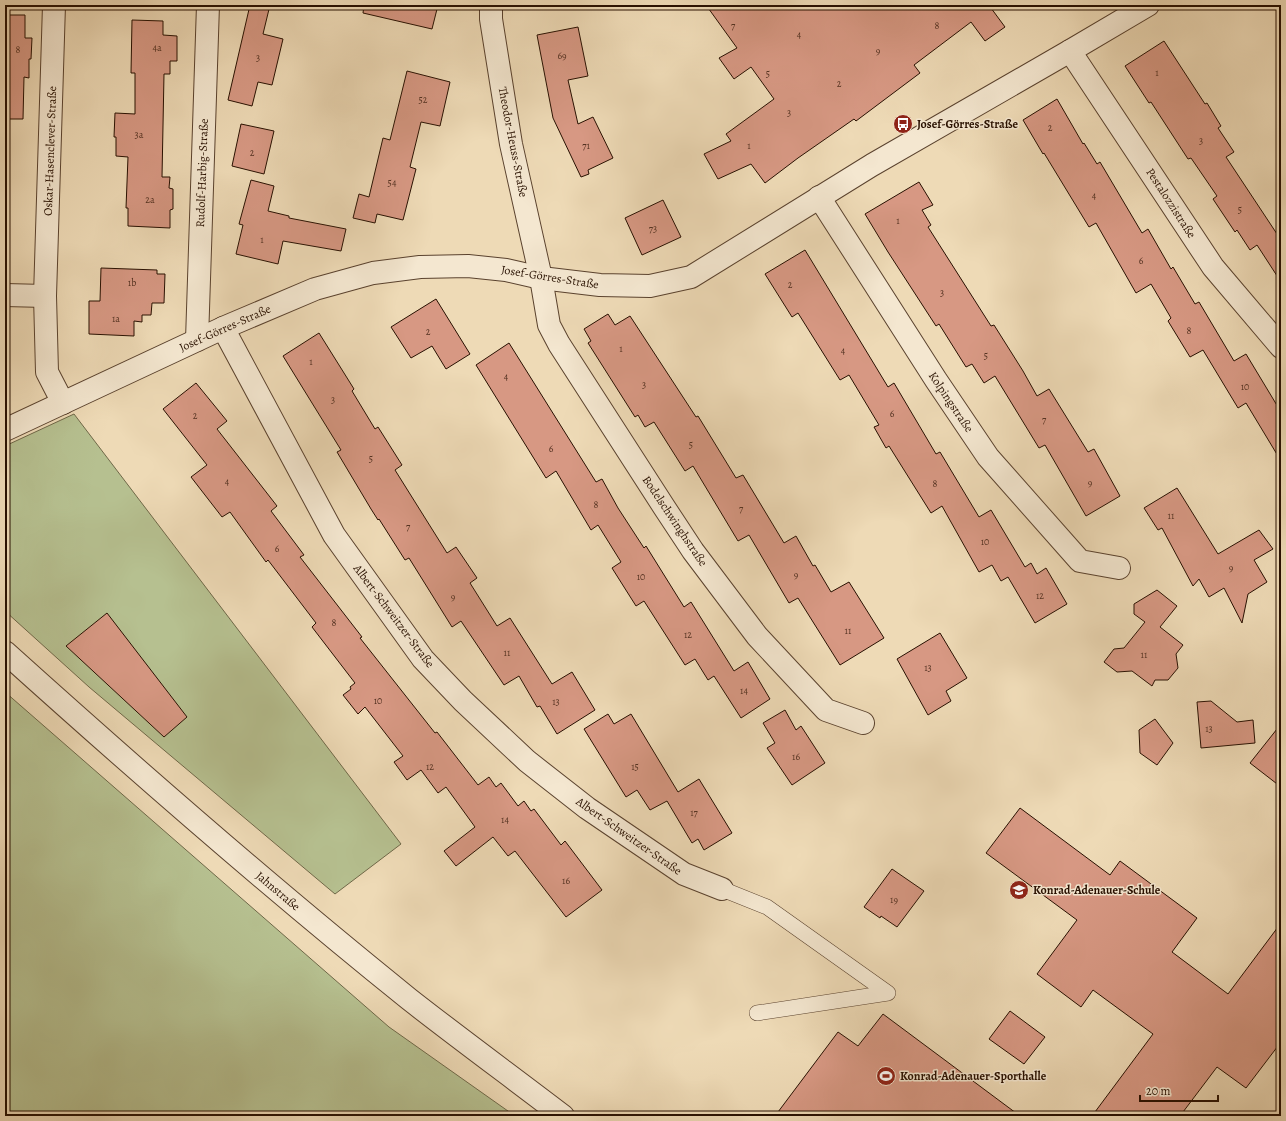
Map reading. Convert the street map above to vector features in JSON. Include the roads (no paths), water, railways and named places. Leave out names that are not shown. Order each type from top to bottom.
[{"type":"street","name":"Oskar-Hasenclever-Straße","points":[[54,5],[45,296],[47,372],[63,403]]},
{"type":"street","name":"Rudolf-Harbig-Straße","points":[[197,340],[208,5]]},
{"type":"street","name":"Theodor-Heuss-Straße","points":[[491,5],[491,19],[511,144],[541,278]]},
{"type":"street","name":"Josef-Görres-Straße","points":[[5,430],[223,328],[315,289],[373,273],[420,267],[468,266],[506,270],[541,278],[600,285],[650,286],[691,277],[820,197],[1148,5]]},
{"type":"street","name":"Pestalozzistraße","points":[[1070,51],[1213,267],[1281,348]]},
{"type":"street","name":"Kolpingstraße","points":[[820,197],[936,380],[988,457],[1080,561],[1119,568]]},
{"type":"street","name":"Bodelschwinghstraße","points":[[541,278],[549,325],[559,344],[693,551],[757,636],[826,710],[863,723]]},
{"type":"street","points":[[5,295],[45,296]]},
{"type":"street","name":"Albert-Schweitzer-Straße","points":[[223,328],[334,535],[423,659],[463,701],[527,761],[587,808],[684,874],[722,889]]},
{"type":"street","name":"Jahnstraße","points":[[5,652],[254,871],[416,1004],[563,1116]]},
{"type":"lane","points":[[722,889],[767,908],[888,993],[757,1013]]},
{"type":"place","name":"Josef-Görres-Straße","points":[[903,124]]},
{"type":"place","name":"Konrad-Adenauer-Schule","points":[[1019,890]]},
{"type":"place","name":"Konrad-Adenauer-Sporthalle","points":[[886,1076]]}]
